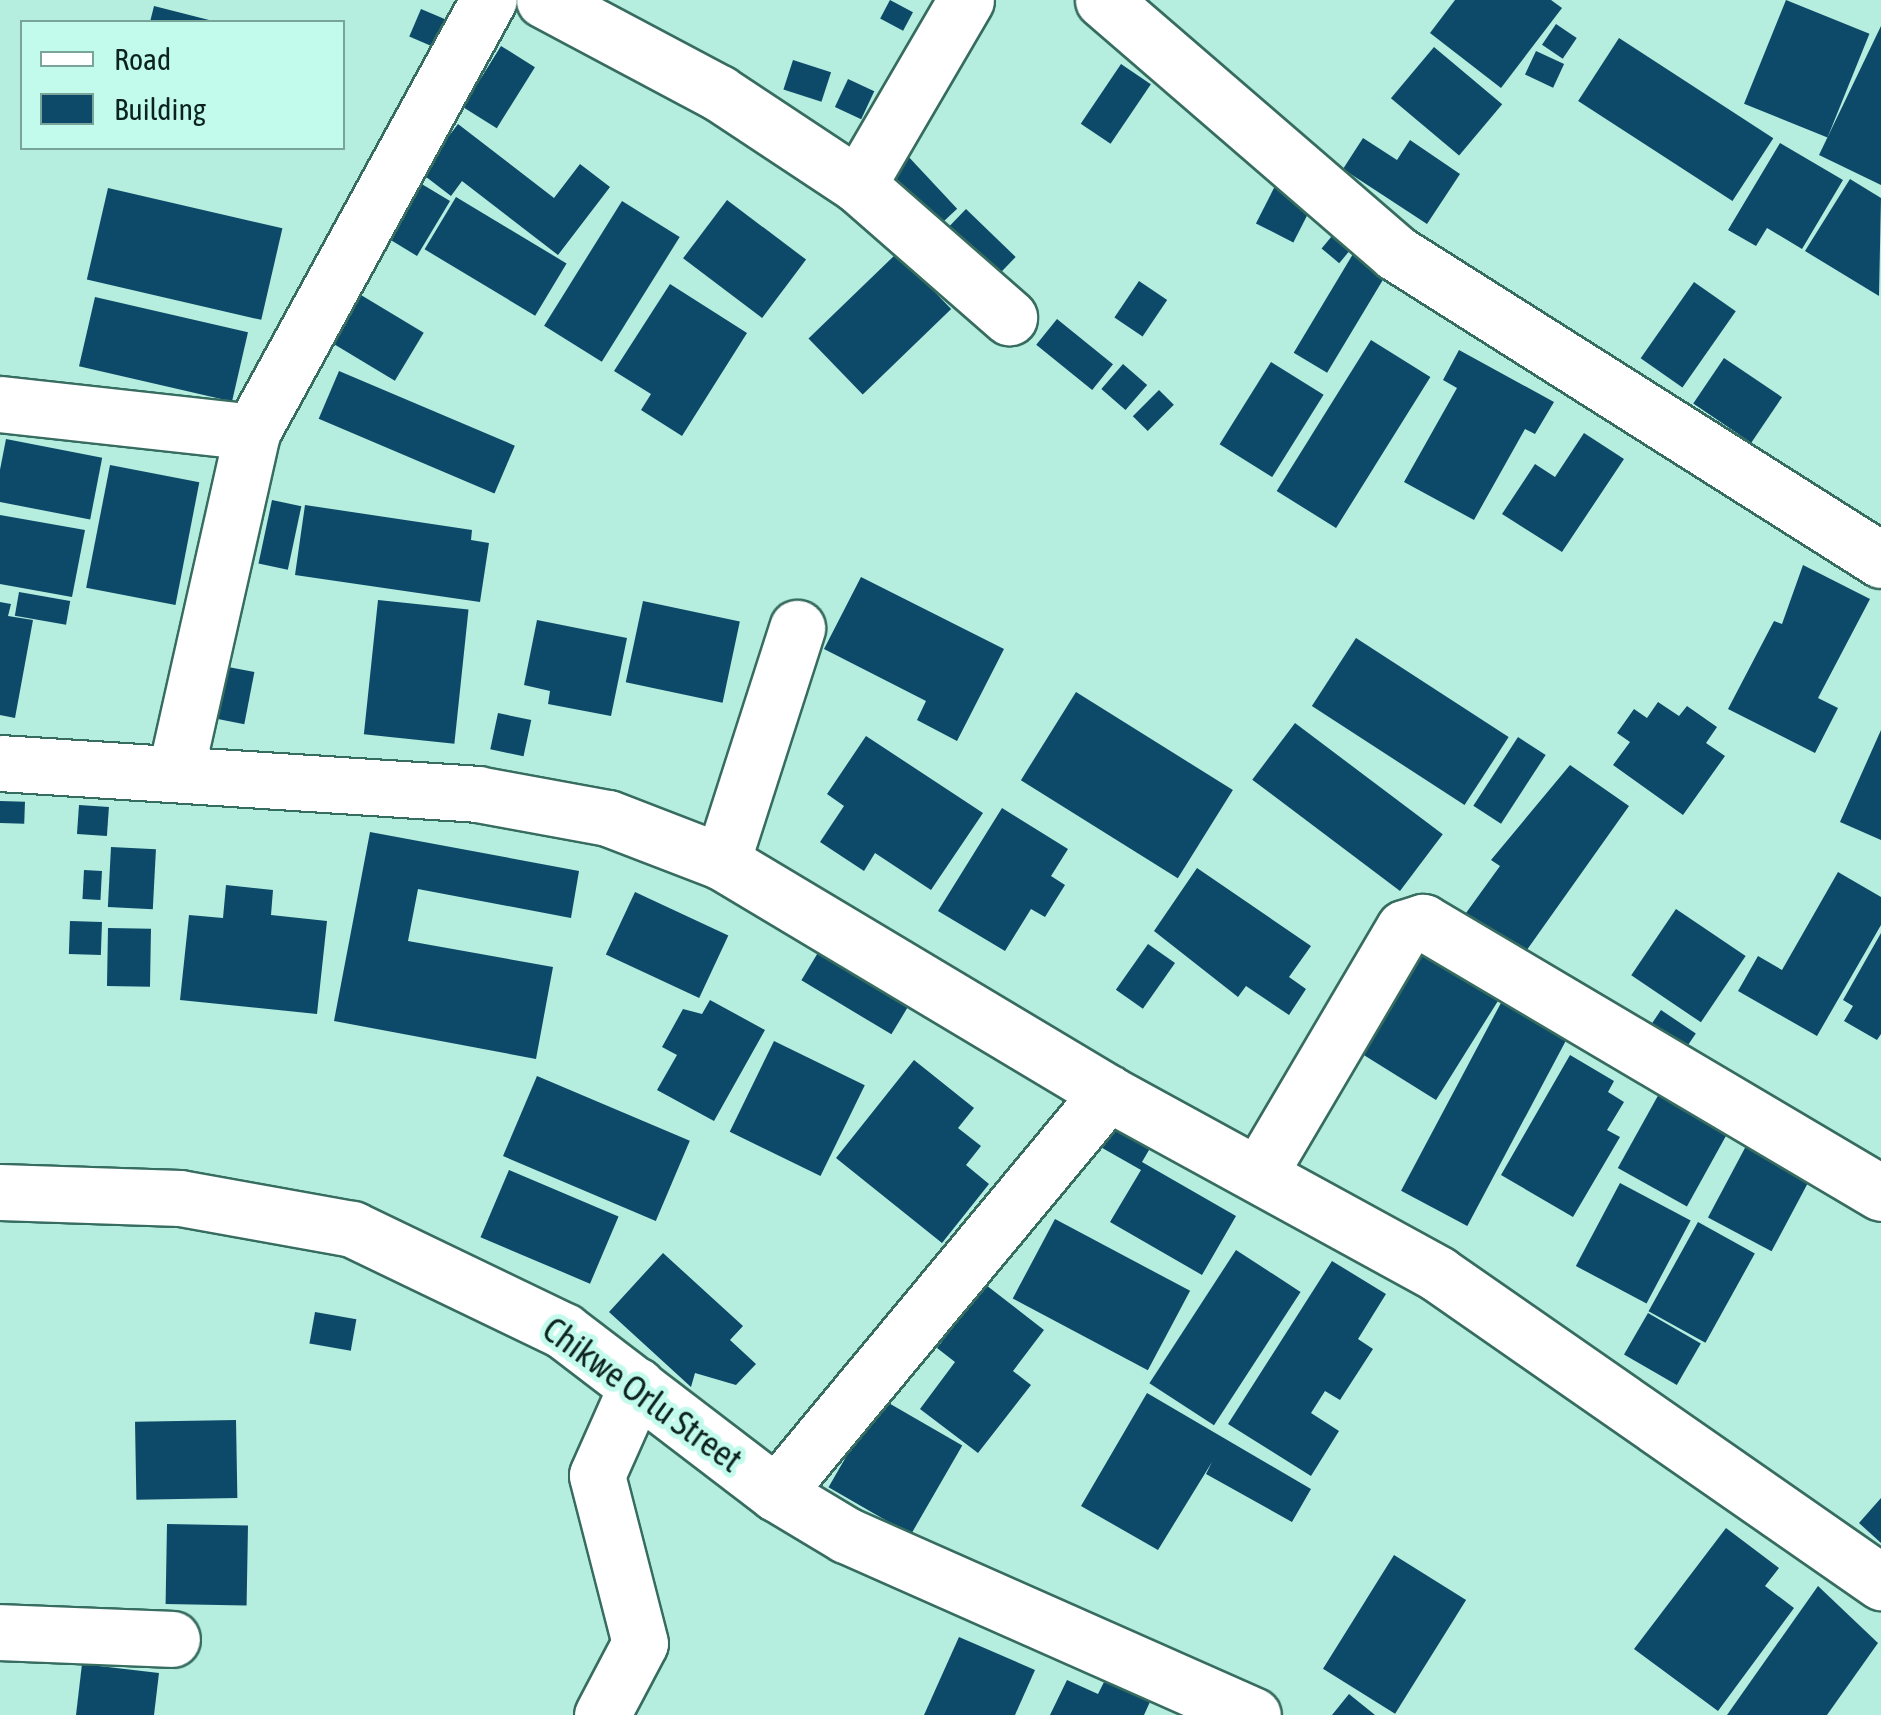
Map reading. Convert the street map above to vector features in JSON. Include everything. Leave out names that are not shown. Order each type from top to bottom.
[{"type":"street","points":[[176,770],[252,432],[489,0]]},
{"type":"street","points":[[544,0],[719,92],[858,184],[1009,316]]},
{"type":"street","points":[[858,184],[966,0]]},
{"type":"street","points":[[1103,0],[1396,253],[1881,560]]},
{"type":"street","points":[[0,404],[252,432]]},
{"type":"street","points":[[722,862],[796,628]]},
{"type":"street","points":[[0,763],[176,770],[477,794],[608,818],[722,862],[1108,1093],[1260,1172],[1438,1274],[1881,1582]]},
{"type":"street","points":[[1260,1172],[1404,928],[1424,922],[1881,1193]]},
{"type":"street","points":[[776,1493],[1108,1093]]},
{"type":"street","name":"Chikwe Orlu Street","points":[[0,1192],[180,1198],[352,1229],[479,1283],[637,1385],[776,1493],[1174,1696],[1252,1715]]},
{"type":"street","points":[[602,1715],[640,1643],[597,1475],[637,1385]]},
{"type":"street","points":[[0,1632],[172,1639]]},
{"type":"building","points":[[890,0],[913,12],[903,31],[880,19]]},
{"type":"building","points":[[1455,0],[1551,0],[1562,8],[1501,88],[1430,33]]},
{"type":"building","points":[[1786,0],[1869,34],[1827,138],[1744,104]]},
{"type":"building","points":[[154,6],[209,20],[150,20]]},
{"type":"building","points":[[421,9],[452,22],[441,50],[409,37]]},
{"type":"building","points":[[1556,24],[1577,38],[1563,59],[1542,45]]},
{"type":"building","points":[[1881,26],[1881,185],[1819,155]]},
{"type":"building","points":[[1619,38],[1773,138],[1732,201],[1578,101]]},
{"type":"building","points":[[501,46],[535,67],[497,128],[463,107]]},
{"type":"building","points":[[1434,47],[1502,104],[1459,156],[1391,98]]},
{"type":"building","points":[[1536,51],[1564,64],[1553,88],[1525,75]]},
{"type":"building","points":[[793,60],[831,72],[821,102],[783,89]]},
{"type":"building","points":[[1121,64],[1151,84],[1111,144],[1081,124]]},
{"type":"building","points":[[848,79],[874,91],[861,119],[835,107]]},
{"type":"building","points":[[458,124],[554,198],[580,164],[610,187],[558,255],[462,181],[451,196],[421,173]]},
{"type":"building","points":[[1363,138],[1397,160],[1410,140],[1460,174],[1427,224],[1343,169]]},
{"type":"building","points":[[1780,143],[1843,180],[1802,249],[1767,228],[1756,246],[1728,230]]},
{"type":"building","points":[[906,154],[957,209],[927,237],[876,182]]},
{"type":"building","points":[[1850,179],[1881,198],[1879,296],[1805,251]]},
{"type":"building","points":[[420,183],[450,201],[417,256],[387,238]]},
{"type":"building","points":[[1275,186],[1312,205],[1293,242],[1256,223]]},
{"type":"building","points":[[108,188],[282,228],[261,320],[87,280]]},
{"type":"building","points":[[456,197],[567,263],[535,316],[425,249]]},
{"type":"building","points":[[727,200],[806,260],[762,318],[683,258]]},
{"type":"building","points":[[622,201],[680,237],[602,362],[544,326]]},
{"type":"building","points":[[966,209],[1016,257],[992,281],[942,233]]},
{"type":"building","points":[[1337,230],[1355,245],[1339,263],[1322,248]]},
{"type":"building","points":[[1356,249],[1389,269],[1327,373],[1294,353]]},
{"type":"building","points":[[897,253],[951,309],[863,395],[809,338]]},
{"type":"building","points":[[1139,281],[1167,300],[1143,336],[1114,317]]},
{"type":"building","points":[[1694,282],[1736,311],[1682,387],[1641,358]]},
{"type":"building","points":[[670,284],[747,333],[682,436],[641,410],[651,394],[614,371]]},
{"type":"building","points":[[356,292],[424,333],[395,381],[327,340]]},
{"type":"building","points":[[95,297],[248,332],[232,401],[79,366]]},
{"type":"building","points":[[1057,319],[1113,364],[1092,390],[1036,345]]},
{"type":"building","points":[[1371,340],[1430,377],[1336,528],[1277,491]]},
{"type":"building","points":[[1459,350],[1554,402],[1535,434],[1525,429],[1474,520],[1404,482],[1457,388],[1443,380]]},
{"type":"building","points":[[1724,358],[1782,397],[1751,443],[1693,404]]},
{"type":"building","points":[[1271,362],[1324,395],[1272,477],[1220,444]]},
{"type":"building","points":[[1123,364],[1147,385],[1126,410],[1101,389]]},
{"type":"building","points":[[339,371],[515,446],[494,493],[319,419]]},
{"type":"building","points":[[1159,390],[1174,405],[1148,431],[1133,416]]},
{"type":"building","points":[[1584,433],[1624,459],[1562,552],[1502,514],[1535,464],[1555,477]]},
{"type":"building","points":[[6,439],[102,458],[90,520],[0,502],[0,470]]},
{"type":"building","points":[[110,465],[199,482],[175,605],[86,588]]},
{"type":"building","points":[[272,500],[301,506],[288,570],[258,564]]},
{"type":"building","points":[[305,505],[472,530],[471,540],[489,543],[480,602],[295,575]]},
{"type":"building","points":[[0,515],[85,530],[72,597],[0,584]]},
{"type":"building","points":[[1803,565],[1870,599],[1818,698],[1838,708],[1815,753],[1728,709],[1774,621],[1782,624]]},
{"type":"building","points":[[861,577],[1004,649],[957,741],[917,720],[926,701],[824,649]]},
{"type":"building","points":[[19,592],[70,601],[66,625],[15,616]]},
{"type":"building","points":[[378,600],[469,610],[454,744],[364,734]]},
{"type":"building","points":[[643,601],[740,622],[723,703],[626,682]]},
{"type":"building","points":[[0,602],[11,604],[8,616],[33,620],[15,718],[0,715]]},
{"type":"building","points":[[537,620],[627,638],[611,716],[548,704],[550,691],[524,685]]},
{"type":"building","points":[[1356,638],[1509,737],[1465,805],[1312,706]]},
{"type":"building","points":[[223,666],[254,672],[244,724],[213,718]]},
{"type":"building","points":[[1076,692],[1233,790],[1178,878],[1021,780]]},
{"type":"building","points":[[1658,702],[1679,716],[1687,706],[1717,727],[1706,743],[1725,756],[1683,815],[1613,765],[1630,742],[1617,733],[1634,709],[1647,718]]},
{"type":"building","points":[[498,713],[531,720],[524,756],[490,749]]},
{"type":"building","points":[[1295,723],[1443,834],[1400,891],[1252,780]]},
{"type":"building","points":[[1881,730],[1881,840],[1840,822]]},
{"type":"building","points":[[866,736],[983,813],[931,890],[875,853],[864,871],[820,842],[844,806],[827,794]]},
{"type":"building","points":[[1518,737],[1546,755],[1501,824],[1473,806]]},
{"type":"building","points":[[1570,765],[1629,806],[1524,954],[1466,913],[1500,866],[1491,860]]},
{"type":"building","points":[[0,801],[25,802],[24,824],[0,823]]},
{"type":"building","points":[[79,805],[109,807],[107,836],[77,834]]},
{"type":"building","points":[[1002,808],[1068,849],[1051,876],[1065,885],[1045,917],[1031,909],[1005,951],[938,911]]},
{"type":"building","points":[[370,832],[579,871],[571,918],[418,889],[408,941],[553,967],[536,1059],[334,1021]]},
{"type":"building","points":[[111,847],[156,849],[153,909],[108,907]]},
{"type":"building","points":[[1197,868],[1311,946],[1289,977],[1306,989],[1289,1015],[1246,986],[1238,997],[1154,931]]},
{"type":"building","points":[[84,870],[102,871],[100,900],[82,899]]},
{"type":"building","points":[[1838,872],[1881,897],[1881,925],[1817,1036],[1738,991],[1758,956],[1782,970]]},
{"type":"building","points":[[226,885],[273,890],[271,915],[327,921],[317,1014],[180,1000],[189,915],[223,918]]},
{"type":"building","points":[[635,892],[728,936],[699,998],[606,955]]},
{"type":"building","points":[[1676,909],[1746,956],[1701,1022],[1631,975]]},
{"type":"building","points":[[70,921],[102,922],[101,955],[69,954]]},
{"type":"building","points":[[108,928],[151,929],[150,987],[107,986]]},
{"type":"building","points":[[1881,933],[1881,1034],[1877,1040],[1844,1021],[1853,1006],[1843,1000]]},
{"type":"building","points":[[1148,944],[1175,963],[1143,1009],[1116,990]]},
{"type":"building","points":[[822,946],[912,1000],[891,1034],[801,980]]},
{"type":"building","points":[[1426,950],[1501,997],[1436,1100],[1361,1053]]},
{"type":"building","points":[[710,1000],[765,1030],[714,1121],[657,1090],[677,1055],[662,1047],[683,1009],[702,1014]]},
{"type":"building","points":[[1502,1001],[1568,1036],[1467,1226],[1401,1191]]},
{"type":"building","points":[[1661,1010],[1696,1033],[1680,1058],[1645,1034]]},
{"type":"building","points":[[774,1041],[865,1085],[821,1176],[730,1132]]},
{"type":"building","points":[[1570,1055],[1614,1081],[1608,1092],[1624,1102],[1607,1130],[1620,1137],[1573,1217],[1501,1175]]},
{"type":"building","points":[[914,1060],[974,1108],[958,1128],[981,1146],[966,1165],[989,1184],[942,1243],[836,1158]]},
{"type":"building","points":[[537,1076],[690,1141],[656,1221],[503,1156]]},
{"type":"building","points":[[1660,1092],[1729,1130],[1687,1206],[1618,1168]]},
{"type":"building","points":[[1108,1111],[1156,1138],[1142,1162],[1236,1216],[1202,1275],[1110,1222],[1141,1170],[1090,1141]]},
{"type":"building","points":[[1746,1146],[1810,1180],[1772,1251],[1708,1218]]},
{"type":"building","points":[[509,1170],[619,1216],[590,1284],[480,1237]]},
{"type":"building","points":[[1620,1183],[1691,1221],[1647,1304],[1576,1266]]},
{"type":"building","points":[[1055,1219],[1190,1291],[1148,1370],[1013,1298]]},
{"type":"building","points":[[1698,1222],[1755,1254],[1705,1343],[1649,1311]]},
{"type":"building","points":[[1236,1250],[1301,1292],[1214,1425],[1149,1383]]},
{"type":"building","points":[[663,1253],[743,1326],[730,1340],[756,1364],[736,1385],[695,1373],[691,1387],[609,1312]]},
{"type":"building","points":[[1332,1261],[1386,1294],[1358,1339],[1373,1349],[1340,1400],[1325,1391],[1311,1413],[1339,1431],[1311,1476],[1228,1424]]},
{"type":"building","points":[[986,1285],[1044,1330],[1013,1371],[1031,1385],[978,1453],[920,1409],[955,1362],[937,1348]]},
{"type":"building","points":[[315,1312],[356,1319],[351,1351],[309,1344]]},
{"type":"building","points":[[1648,1313],[1701,1344],[1677,1385],[1624,1355]]},
{"type":"building","points":[[1147,1393],[1311,1489],[1292,1522],[1206,1474],[1212,1462],[1158,1550],[1081,1506]]},
{"type":"building","points":[[880,1398],[962,1446],[911,1535],[828,1487]]},
{"type":"building","points":[[236,1420],[237,1498],[136,1500],[135,1422]]},
{"type":"building","points":[[1881,1498],[1881,1543],[1859,1523]]},
{"type":"building","points":[[167,1524],[248,1525],[247,1605],[166,1604]]},
{"type":"building","points":[[1726,1528],[1779,1568],[1765,1586],[1794,1608],[1718,1711],[1634,1649]]},
{"type":"building","points":[[1394,1555],[1466,1600],[1395,1714],[1323,1669]]},
{"type":"building","points":[[1818,1586],[1878,1643],[1827,1715],[1727,1715]]},
{"type":"building","points":[[959,1637],[1035,1670],[1015,1715],[924,1715]]},
{"type":"building","points":[[82,1664],[159,1673],[154,1715],[76,1715]]},
{"type":"building","points":[[1109,1672],[1154,1693],[1144,1715],[1050,1715],[1067,1680],[1098,1694]]},
{"type":"building","points":[[1349,1694],[1375,1715],[1332,1715]]}]
